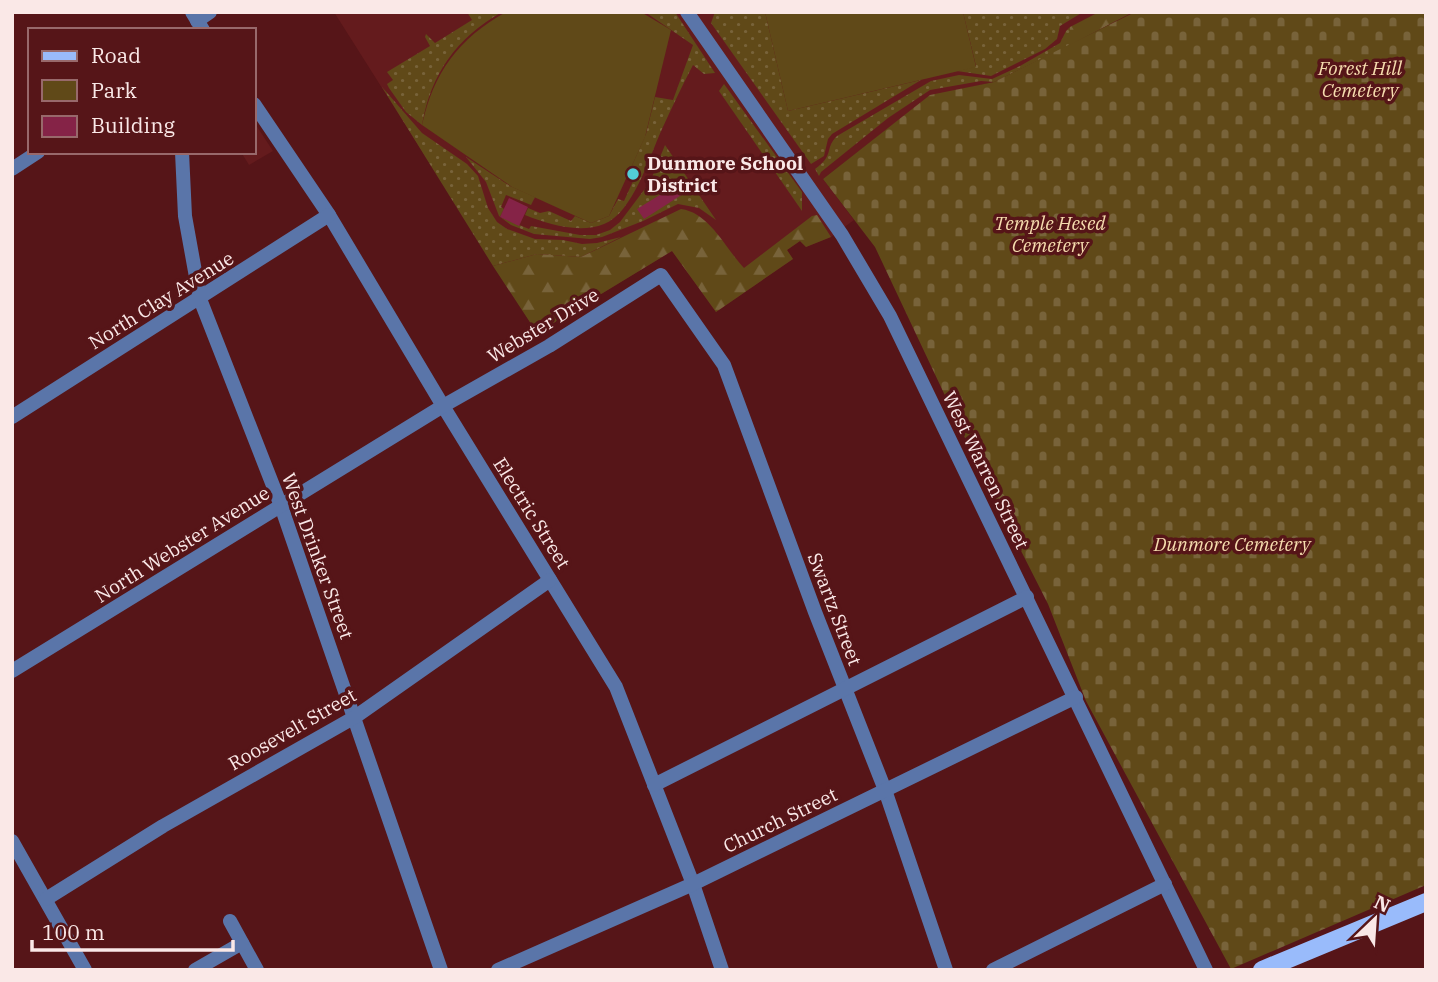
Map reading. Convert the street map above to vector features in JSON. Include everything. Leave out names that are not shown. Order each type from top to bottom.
[{"type":"main road","points":[[1262,970],[1426,901]]},
{"type":"street","points":[[196,23],[209,12]]},
{"type":"street","name":"West Warren Street","points":[[687,12],[842,235],[890,316],[1206,970]]},
{"type":"street","name":"Electric Street","points":[[256,107],[329,215],[616,687],[694,884],[722,970]]},
{"type":"street","points":[[12,169],[35,154]]},
{"type":"street","name":"West Drinker Street","points":[[182,154],[185,216],[200,299],[281,506],[441,970]]},
{"type":"street","name":"North Clay Avenue","points":[[12,417],[329,215]]},
{"type":"street","name":"Webster Drive","points":[[443,406],[549,346],[661,275]]},
{"type":"street","name":"Swartz Street","points":[[661,275],[724,365],[885,790],[946,970]]},
{"type":"street","name":"North Webster Avenue","points":[[12,671],[443,406]]},
{"type":"street","name":"Roosevelt Street","points":[[46,899],[163,826],[355,717],[550,580]]},
{"type":"street","points":[[654,785],[1027,597]]},
{"type":"street","name":"Church Street","points":[[498,970],[694,884],[1076,697]]},
{"type":"street","points":[[12,841],[85,970]]},
{"type":"street","points":[[993,970],[1165,884]]},
{"type":"street","points":[[230,921],[257,970]]},
{"type":"street","points":[[195,970],[242,943]]},
{"type":"shaded area","name":"Dunmore School District","points":[[334,12],[1135,12],[994,82],[930,96],[823,179],[854,220],[831,237],[806,247],[800,241],[787,250],[793,259],[716,312],[672,251],[537,333]]},
{"type":"shaded area","points":[[256,125],[273,151],[249,165],[242,154],[256,154]]},
{"type":"green space","points":[[467,12],[502,12],[471,33],[448,59],[432,89],[422,125],[406,112],[389,88],[387,84],[393,80],[387,72],[430,46],[426,34],[435,43],[472,20]]},
{"type":"green space","points":[[506,12],[641,12],[671,30],[645,137],[609,216],[591,223],[512,187],[422,125],[433,89],[450,59],[475,33]]},
{"type":"green space","points":[[645,12],[675,12],[715,73],[704,74],[693,65],[632,196],[614,218],[594,227],[574,228],[525,215],[528,208],[540,213],[549,211],[571,221],[575,216],[591,223],[609,216],[618,199],[624,201],[634,179],[630,177],[633,172],[630,170],[646,134],[655,97],[673,100],[693,45]]},
{"type":"green space","points":[[715,12],[765,12],[788,111],[921,80],[832,134],[824,156],[811,164],[711,23]]},
{"type":"green space","points":[[765,12],[963,12],[976,67],[788,111]]},
{"type":"green space","points":[[963,12],[1083,12],[1060,26],[1057,39],[1045,49],[991,76],[957,71],[976,66]]},
{"type":"green space","points":[[1099,12],[1133,12],[1070,45],[1070,27]]},
{"type":"green space","points":[[1135,12],[1426,12],[1426,885],[1231,969],[1086,701],[1048,604],[981,472],[875,247],[823,179],[930,95],[994,82]]},
{"type":"green space","points":[[1070,27],[1070,45],[994,82],[981,81],[930,90],[888,118],[819,176],[815,169],[825,160],[837,136],[931,81],[959,75],[992,79],[1020,66],[1060,43]]},
{"type":"green space","points":[[724,84],[802,192],[802,211],[719,91]]},
{"type":"green space","points":[[382,87],[422,133],[467,164],[478,176],[488,208],[497,222],[507,229],[535,239],[582,244],[621,237],[581,257],[537,254],[493,266]]},
{"type":"green space","points":[[665,145],[716,220],[699,208],[678,204],[643,221],[590,239],[534,234],[511,225],[501,217],[529,229],[531,226],[580,235],[596,235],[610,230],[620,222],[650,182]]},
{"type":"green space","points":[[466,157],[510,186],[535,197],[531,205],[506,195],[500,217],[486,182]]},
{"type":"green space","points":[[681,209],[709,224],[744,268],[812,216],[817,215],[831,237],[806,247],[800,241],[787,250],[793,259],[716,312],[672,251],[537,333],[493,266],[537,254],[581,257]]},
{"type":"building","points":[[676,185],[683,194],[644,219],[637,209]]},
{"type":"building","points":[[509,198],[528,207],[519,226],[500,217]]},
{"type":"place","name":"Dunmore School District","points":[[633,174]]},
{"type":"park label","name":"Forest Hill Cemetery","points":[[1360,79]]},
{"type":"park label","name":"Temple Hesed Cemetery","points":[[1050,234]]},
{"type":"park label","name":"Dunmore Cemetery","points":[[1232,544]]}]
